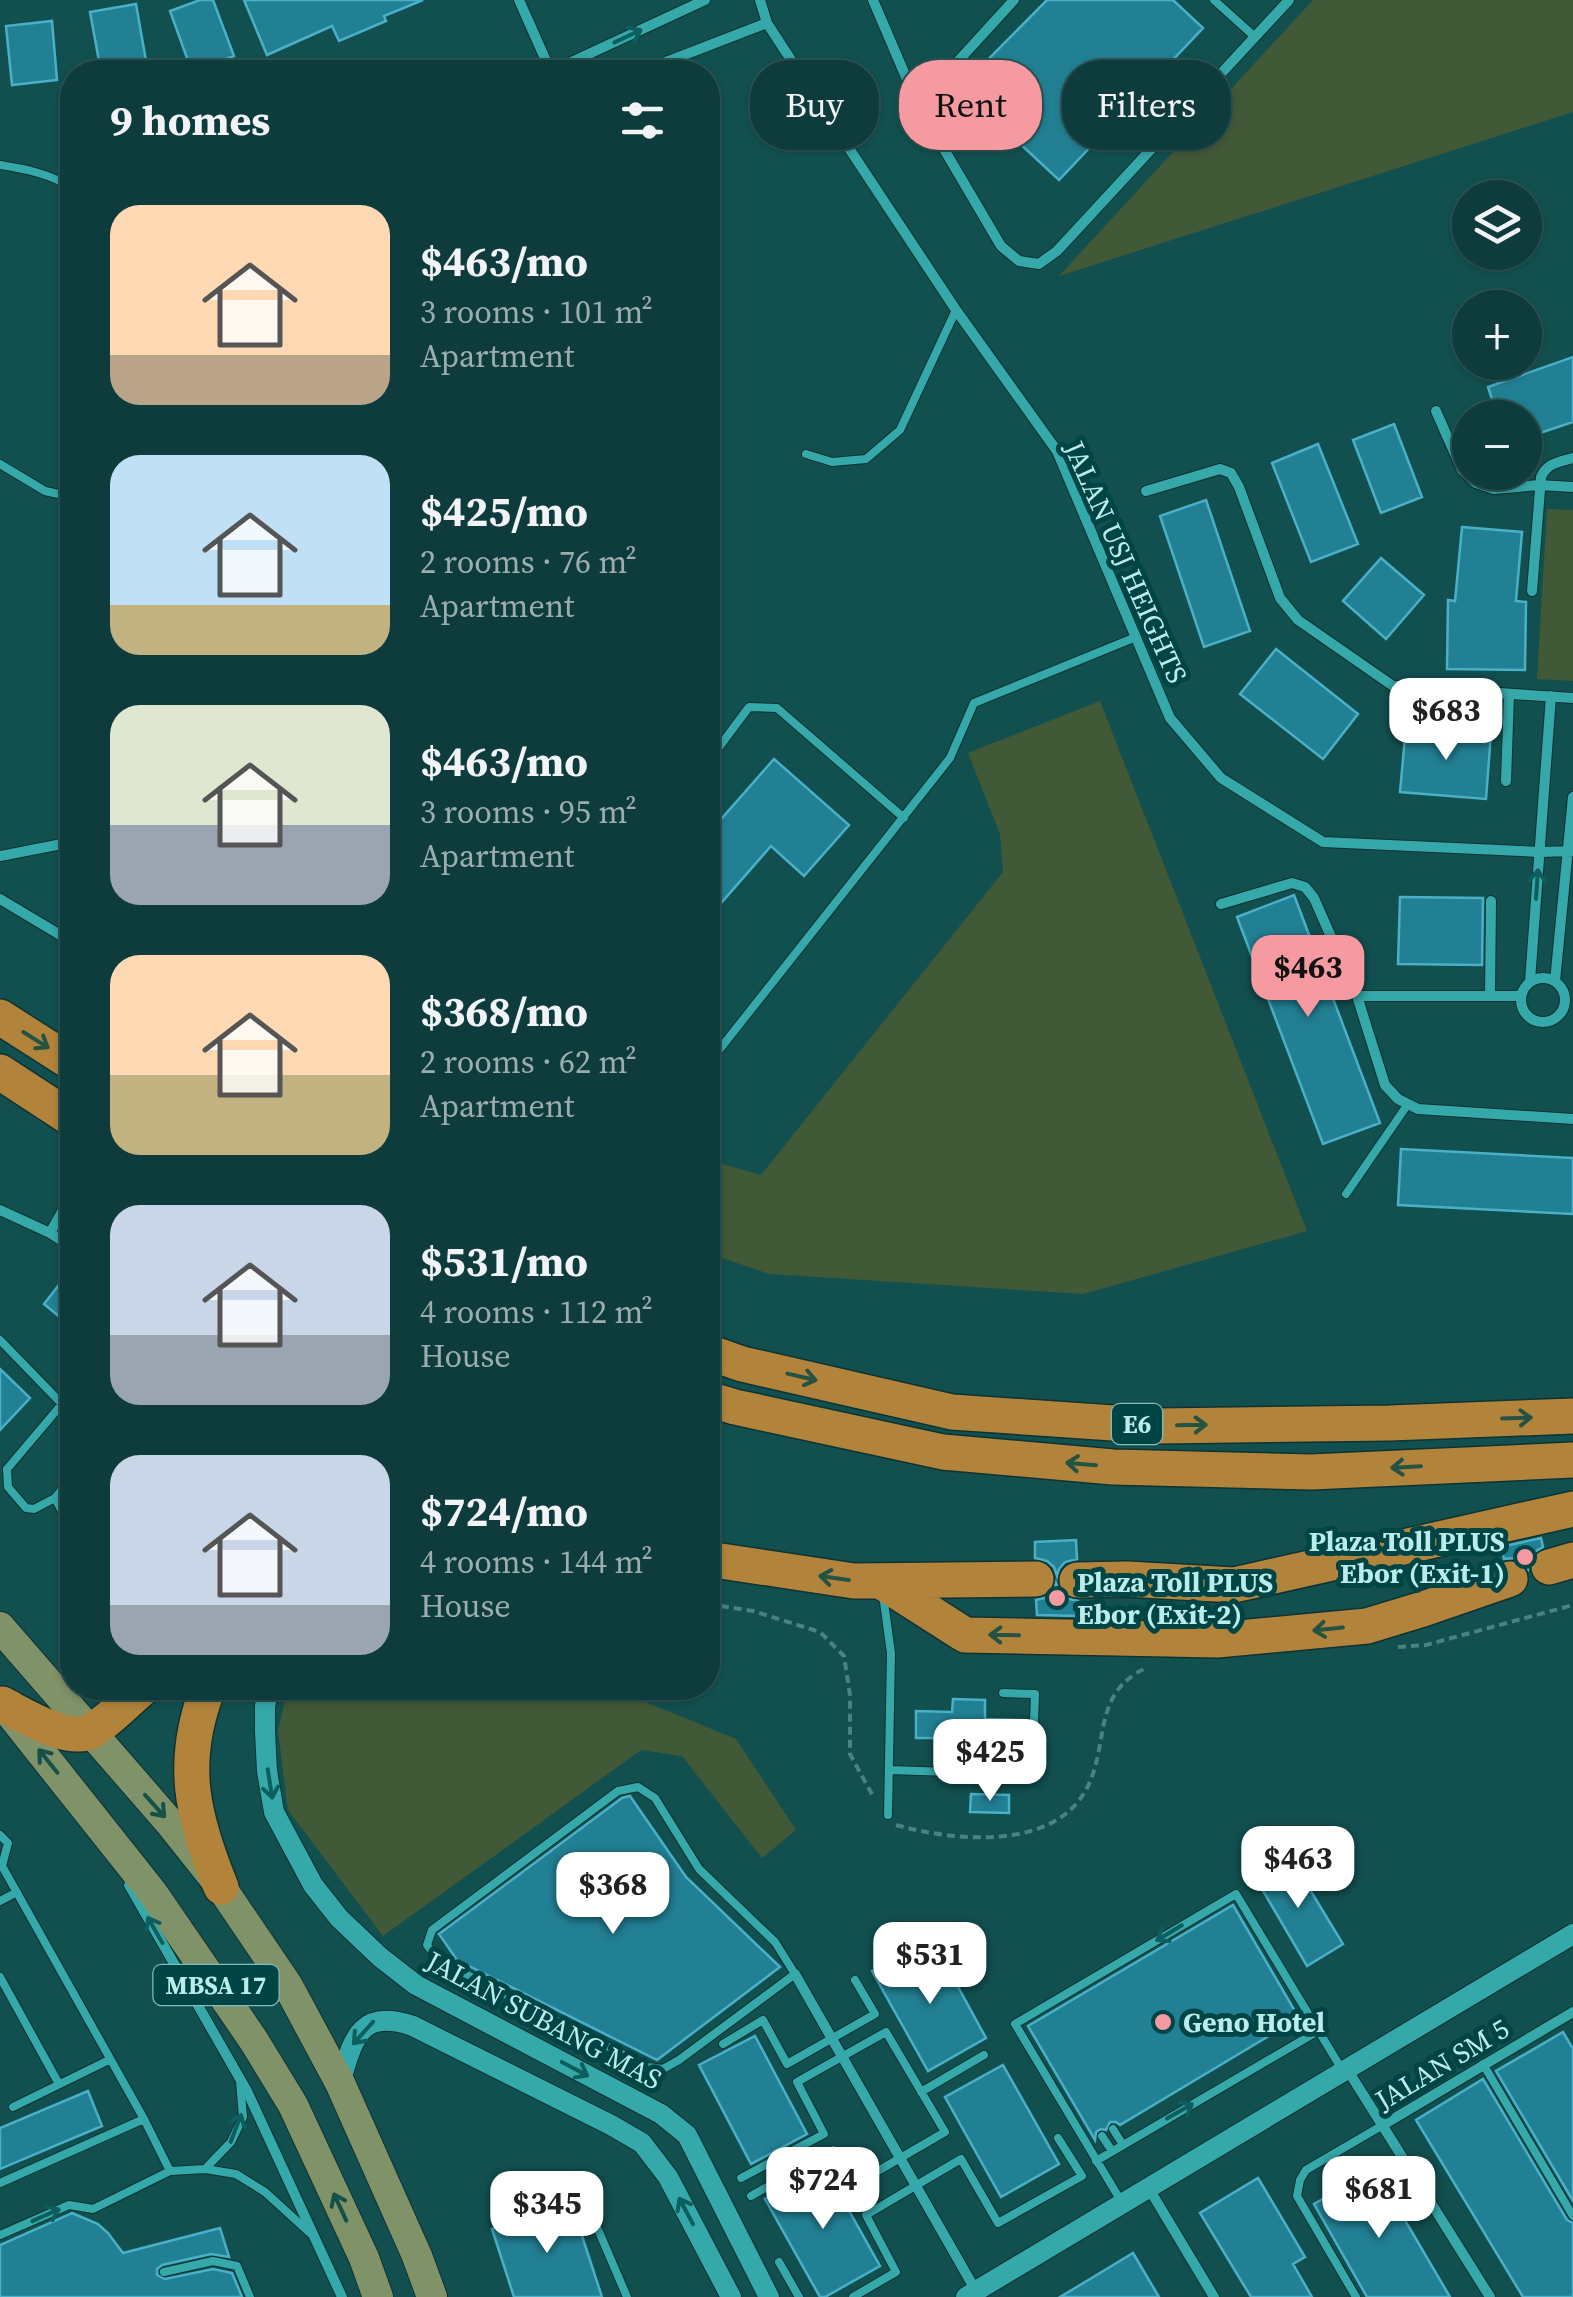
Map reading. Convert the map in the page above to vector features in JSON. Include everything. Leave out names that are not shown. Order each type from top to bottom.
[{"type":"highway","points":[[0,1017],[60,1055]]},
{"type":"highway","points":[[0,1072],[60,1111]]},
{"type":"highway","name":"E6","points":[[720,1356],[952,1412],[1157,1426],[1573,1416]]},
{"type":"highway","name":"E6","points":[[720,1402],[944,1452],[1113,1467],[1311,1472],[1573,1460]]},
{"type":"highway","points":[[1077,1580],[1234,1585],[1573,1510]]},
{"type":"highway","points":[[720,1561],[854,1581],[1036,1579]]},
{"type":"highway","points":[[882,1582],[965,1634],[1217,1640],[1367,1626],[1510,1579]]},
{"type":"highway","points":[[1,1702],[54,1730],[90,1733],[129,1700]]},
{"type":"highway","points":[[205,1700],[192,1744],[193,1786],[202,1841],[221,1887]]},
{"type":"main road","name":"MBSA 17","points":[[0,1627],[60,1698]]},
{"type":"main road","name":"MBSA 17","points":[[62,1700],[221,1887],[288,1986],[340,2084],[432,2297]]},
{"type":"main road","name":"MBSA 17","points":[[1,1702],[152,1892],[254,2041],[286,2094],[364,2258],[378,2297]]},
{"type":"street","points":[[519,0],[546,60]]},
{"type":"street","points":[[577,60],[706,0]]},
{"type":"street","name":"JALAN USJ HEIGHTS","points":[[760,0],[767,23],[956,310],[1057,451],[1170,718],[1221,778],[1323,842],[1570,851]]},
{"type":"street","points":[[873,0],[899,61]]},
{"type":"street","points":[[959,60],[1014,0]]},
{"type":"street","points":[[944,150],[1001,246],[1019,260],[1039,264],[1057,251],[1290,0]]},
{"type":"street","points":[[671,60],[767,23]]},
{"type":"street","points":[[1436,412],[1452,448]]},
{"type":"street","points":[[1542,476],[1545,468],[1573,458]]},
{"type":"street","points":[[1146,491],[1220,469],[1231,473],[1280,598],[1298,620],[1393,686],[1573,698]]},
{"type":"street","points":[[1542,484],[1573,487]]},
{"type":"street","points":[[1532,591],[1539,490]]},
{"type":"street","points":[[1506,781],[1509,694]]},
{"type":"street","points":[[1530,981],[1551,696]]},
{"type":"street","points":[[1556,981],[1573,797]]},
{"type":"street","points":[[0,856],[60,844]]},
{"type":"street","points":[[1220,904],[1292,883],[1305,888],[1314,898],[1356,996],[1385,1085],[1398,1099],[1418,1109],[1573,1119]]},
{"type":"street","points":[[0,898],[60,935]]},
{"type":"street","points":[[1490,996],[1491,900]]},
{"type":"street","points":[[1542,977],[1561,986],[1569,1000],[1555,1019],[1540,1022],[1528,1016],[1520,1004],[1520,996],[1530,981],[1542,977]]},
{"type":"street","points":[[1356,996],[1520,996]]},
{"type":"street","points":[[0,1210],[60,1239]]},
{"type":"street","points":[[50,1232],[60,1215]]},
{"type":"street","name":"JALAN SUBANG MAS","points":[[266,1700],[267,1771],[274,1812],[312,1885],[380,1957],[416,1985],[661,2114],[686,2135],[764,2294]]},
{"type":"street","points":[[84,1807],[239,2077],[342,2297]]},
{"type":"street","points":[[796,1974],[916,2186],[971,2294],[1573,1934]]},
{"type":"street","name":"JALAN SM 5","points":[[1383,2126],[1573,2012]]},
{"type":"street","points":[[340,2084],[361,2030],[376,2020],[395,2020],[611,2125],[642,2143],[668,2177],[731,2297]]},
{"type":"street","points":[[1345,2070],[1490,2297]]},
{"type":"street","points":[[1148,2188],[1214,2297]]},
{"type":"lane","points":[[1214,0],[1255,37]]},
{"type":"lane","points":[[0,165],[26,168],[60,180]]},
{"type":"lane","points":[[806,454],[832,462],[866,459],[900,430],[956,310]]},
{"type":"lane","points":[[0,464],[44,491],[60,495]]},
{"type":"lane","points":[[720,1049],[950,758],[974,703],[1136,636]]},
{"type":"lane","points":[[720,746],[749,707],[776,708],[904,818]]},
{"type":"lane","points":[[1346,1194],[1408,1104]]},
{"type":"lane","points":[[0,1340],[60,1402]]},
{"type":"lane","points":[[60,1406],[8,1468],[8,1487],[26,1508],[34,1508],[60,1492]]},
{"type":"lane","points":[[55,1498],[60,1507]]},
{"type":"lane","points":[[882,1582],[892,1652],[888,1815]]},
{"type":"lane","points":[[889,1770],[1014,1774],[1027,1762],[1033,1748],[1035,1694],[1003,1693]]},
{"type":"lane","points":[[638,1787],[655,1798],[699,1869],[774,1942],[796,1974],[663,2069],[648,2067],[438,1960],[428,1945],[432,1930],[618,1791],[638,1787]]},
{"type":"lane","points":[[0,1835],[8,1843],[1,1866],[170,2171]]},
{"type":"lane","points":[[0,1901],[16,1892]]},
{"type":"lane","points":[[1123,2204],[1014,2024],[1236,1894],[1345,2070]]},
{"type":"lane","points":[[0,1977],[59,2084]]},
{"type":"lane","points":[[723,2044],[763,2020],[787,2064],[875,2014],[855,1980]]},
{"type":"lane","points":[[1096,2160],[1318,2031]]},
{"type":"lane","points":[[741,2178],[824,2134],[796,2082],[886,2032],[945,2132],[852,2186],[833,2150],[751,2196]]},
{"type":"lane","points":[[921,2092],[984,2055]]},
{"type":"lane","points":[[13,2107],[109,2060]]},
{"type":"lane","points":[[1483,2064],[1573,2216]]},
{"type":"lane","points":[[206,2169],[231,2142],[243,2117],[239,2077]]},
{"type":"lane","points":[[0,2183],[144,2119]]},
{"type":"lane","name":"JALAN SM 5","points":[[1356,2297],[1297,2196],[1306,2170],[1383,2126]]},
{"type":"lane","points":[[1113,2129],[1123,2144]]},
{"type":"lane","points":[[1102,2136],[1112,2151]]},
{"type":"lane","points":[[853,2297],[896,2272],[866,2215],[961,2159],[998,2222],[1082,2176],[1058,2138]]},
{"type":"lane","points":[[0,2235],[69,2205],[93,2208],[170,2171],[206,2169],[236,2174],[265,2192],[317,2239]]},
{"type":"lane","points":[[534,2191],[572,2191],[588,2206],[627,2297]]},
{"type":"lane","points":[[164,2272],[214,2261],[238,2266],[250,2297]]},
{"type":"lane","points":[[779,2262],[799,2297]]},
{"type":"path","points":[[1388,1648],[1426,1645],[1573,1605]]},
{"type":"path","points":[[720,1606],[754,1610],[820,1632],[844,1656],[850,1695],[850,1754],[876,1800],[896,1824],[930,1834],[1008,1837],[1042,1828],[1074,1807],[1088,1786],[1112,1696],[1129,1676],[1154,1664]]},
{"type":"green space","points":[[1313,0],[1573,0],[1573,112],[1059,276],[1175,150],[1231,150],[1231,89]]},
{"type":"green space","points":[[1547,509],[1573,510],[1573,681],[1537,679]]},
{"type":"green space","points":[[1100,701],[1307,1231],[1083,1294],[769,1274],[720,1257],[720,1163],[761,1175],[1003,872],[1000,834],[968,753]]},
{"type":"green space","points":[[285,1700],[640,1700],[736,1739],[796,1830],[762,1858],[682,1756],[641,1750],[383,1936],[288,1810],[278,1730]]},
{"type":"building","points":[[200,0],[213,0],[234,56],[224,60],[188,60],[170,11]]},
{"type":"building","points":[[244,0],[423,0],[339,41],[332,26],[267,55]]},
{"type":"building","points":[[1047,0],[1173,0],[1203,28],[1173,60],[1062,60],[1062,150],[1087,150],[1059,180],[1027,150],[1042,150],[1042,60],[988,60]]},
{"type":"building","points":[[136,4],[146,60],[99,60],[90,12]]},
{"type":"building","points":[[52,21],[57,80],[12,85],[6,26]]},
{"type":"building","points":[[1573,357],[1573,422],[1542,432],[1542,400],[1492,400],[1488,387],[1508,380],[1542,380],[1542,368]]},
{"type":"building","points":[[1394,424],[1422,497],[1381,513],[1353,440]]},
{"type":"building","points":[[1318,444],[1358,544],[1311,562],[1272,463]]},
{"type":"building","points":[[1206,500],[1250,631],[1204,647],[1160,516]]},
{"type":"building","points":[[1462,527],[1522,532],[1516,601],[1526,602],[1525,670],[1447,669],[1448,600],[1455,601]]},
{"type":"building","points":[[1381,558],[1424,595],[1386,639],[1343,601]]},
{"type":"building","points":[[1276,649],[1358,714],[1323,759],[1240,694]]},
{"type":"building","points":[[1406,726],[1491,733],[1486,799],[1400,792]]},
{"type":"building","points":[[774,759],[849,825],[804,876],[771,846],[720,904],[720,820]]},
{"type":"building","points":[[1294,895],[1380,1123],[1323,1144],[1237,917]]},
{"type":"building","points":[[1400,897],[1483,898],[1482,965],[1398,964]]},
{"type":"building","points":[[1401,1149],[1573,1158],[1573,1214],[1398,1205]]},
{"type":"building","points":[[60,1283],[60,1317],[44,1304]]},
{"type":"building","points":[[0,1369],[30,1398],[0,1430]]},
{"type":"building","points":[[1541,1538],[1543,1547],[1533,1553],[1528,1569],[1515,1558],[1504,1559],[1501,1547]]},
{"type":"building","points":[[1076,1540],[1077,1559],[1065,1562],[1057,1576],[1047,1561],[1035,1558],[1035,1542]]},
{"type":"building","points":[[1056,1583],[1066,1598],[1078,1601],[1078,1616],[1037,1615],[1036,1600],[1048,1597]]},
{"type":"building","points":[[953,1699],[985,1700],[985,1719],[1020,1720],[1020,1754],[952,1754],[952,1738],[916,1738],[916,1711],[952,1712]]},
{"type":"building","points":[[971,1794],[1009,1795],[1009,1813],[970,1812]]},
{"type":"building","points":[[630,1796],[686,1877],[780,1967],[657,2060],[457,1960],[439,1934],[622,1798]]},
{"type":"building","points":[[1272,1859],[1281,1873],[1295,1865],[1343,1944],[1307,1966],[1252,1872]]},
{"type":"building","name":"Geno Hotel","points":[[1233,1905],[1299,2018],[1120,2125],[1110,2122],[1106,2130],[1096,2132],[1095,2140],[1028,2026]]},
{"type":"building","points":[[939,1952],[986,2038],[928,2071],[872,1971],[902,1956]]},
{"type":"building","points":[[1563,2032],[1573,2049],[1573,2201],[1496,2071]]},
{"type":"building","points":[[755,2036],[807,2134],[751,2164],[699,2065]]},
{"type":"building","points":[[1003,2065],[1059,2164],[1001,2197],[945,2097]]},
{"type":"building","points":[[1483,2079],[1567,2220],[1573,2223],[1573,2297],[1523,2297],[1416,2120]]},
{"type":"building","points":[[88,2091],[102,2126],[0,2169],[0,2128]]},
{"type":"building","points":[[824,2166],[880,2266],[820,2297],[765,2199]]},
{"type":"building","points":[[1375,2169],[1450,2297],[1367,2297],[1314,2204]]},
{"type":"building","points":[[1258,2178],[1305,2257],[1293,2264],[1312,2297],[1251,2297],[1200,2213]]},
{"type":"building","points":[[571,2202],[602,2297],[514,2297],[492,2229]]},
{"type":"building","points":[[72,2213],[98,2224],[123,2253],[220,2228],[229,2257],[211,2254],[162,2265],[157,2275],[165,2279],[213,2269],[232,2273],[242,2297],[0,2297],[0,2245]]},
{"type":"building","points":[[1133,2253],[1159,2297],[1060,2297],[1095,2276]]},
{"type":"place","name":"Plaza Toll PLUS Ebor (Exit-1)","points":[[1525,1557]]},
{"type":"place","name":"Plaza Toll PLUS Ebor (Exit-2)","points":[[1057,1598]]},
{"type":"place","name":"Geno Hotel","points":[[1163,2022]]}]
